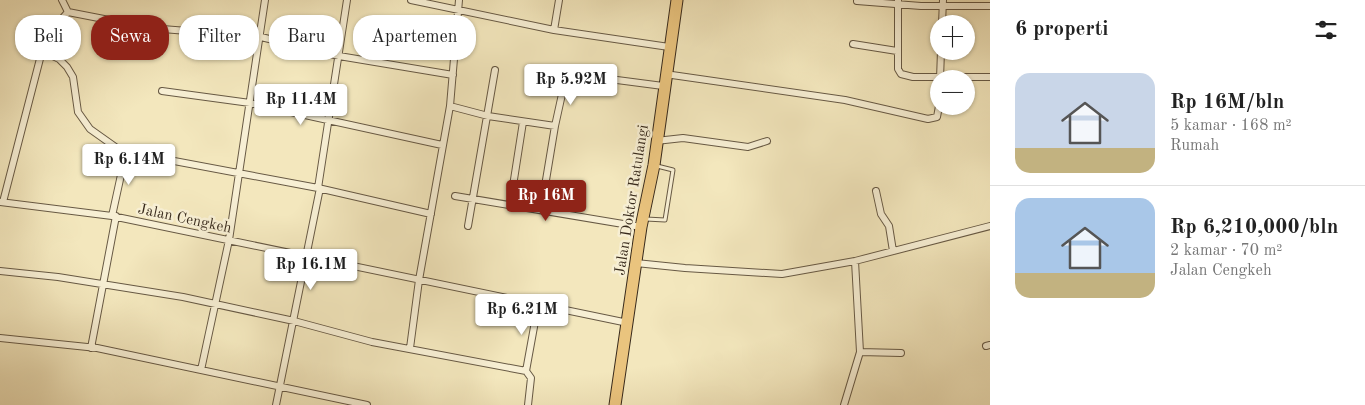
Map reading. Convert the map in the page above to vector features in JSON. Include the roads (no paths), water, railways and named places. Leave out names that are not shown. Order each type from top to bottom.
[{"type":"highway","name":"Jalan Doktor Ratulangi","points":[[615,405],[642,222],[654,165],[663,86],[677,0]]},
{"type":"street","points":[[62,0],[68,12]]},
{"type":"street","points":[[201,370],[229,240],[261,37],[265,0]]},
{"type":"street","points":[[343,25],[347,0]]},
{"type":"street","points":[[411,0],[554,30],[669,47]]},
{"type":"street","points":[[410,348],[419,280],[450,106],[459,0]]},
{"type":"street","points":[[554,30],[559,0]]},
{"type":"street","points":[[857,1],[990,6]]},
{"type":"street","points":[[898,2],[898,69],[901,74],[930,78]]},
{"type":"street","points":[[68,12],[150,28],[269,39]]},
{"type":"street","points":[[65,15],[68,12]]},
{"type":"street","points":[[853,44],[897,51]]},
{"type":"street","points":[[343,57],[453,76]]},
{"type":"street","points":[[1,202],[40,60]]},
{"type":"street","points":[[60,60],[73,77],[78,112],[90,129],[106,142],[126,152],[319,188],[431,214]]},
{"type":"street","points":[[276,405],[307,256],[337,60]]},
{"type":"street","points":[[468,226],[471,198],[488,116],[495,70]]},
{"type":"street","points":[[541,210],[555,126],[566,76],[568,74],[663,86]]},
{"type":"street","points":[[665,74],[845,100],[928,119],[938,117],[938,115]]},
{"type":"street","points":[[975,77],[990,77]]},
{"type":"street","points":[[162,91],[250,103],[442,145]]},
{"type":"street","points":[[450,106],[488,116],[555,126]]},
{"type":"street","points":[[510,205],[523,122]]},
{"type":"street","points":[[656,141],[683,138],[748,147],[767,141]]},
{"type":"street","points":[[92,348],[126,152]]},
{"type":"street","points":[[876,191],[881,214],[889,226],[893,251]]},
{"type":"street","points":[[455,196],[541,210],[642,222]]},
{"type":"street","name":"Jalan Cengkeh","points":[[1,202],[114,216],[628,323]]},
{"type":"street","points":[[636,263],[782,274],[855,261],[990,226]]},
{"type":"street","points":[[844,405],[860,352],[855,261]]},
{"type":"street","points":[[0,271],[183,297],[294,321],[372,342],[526,372],[531,378],[528,405]]},
{"type":"street","points":[[526,372],[538,305]]},
{"type":"street","points":[[0,338],[92,348],[366,405]]},
{"type":"street","points":[[860,352],[900,353]]},
{"type":"lane","points":[[642,222],[665,220],[673,170],[654,165]]}]
